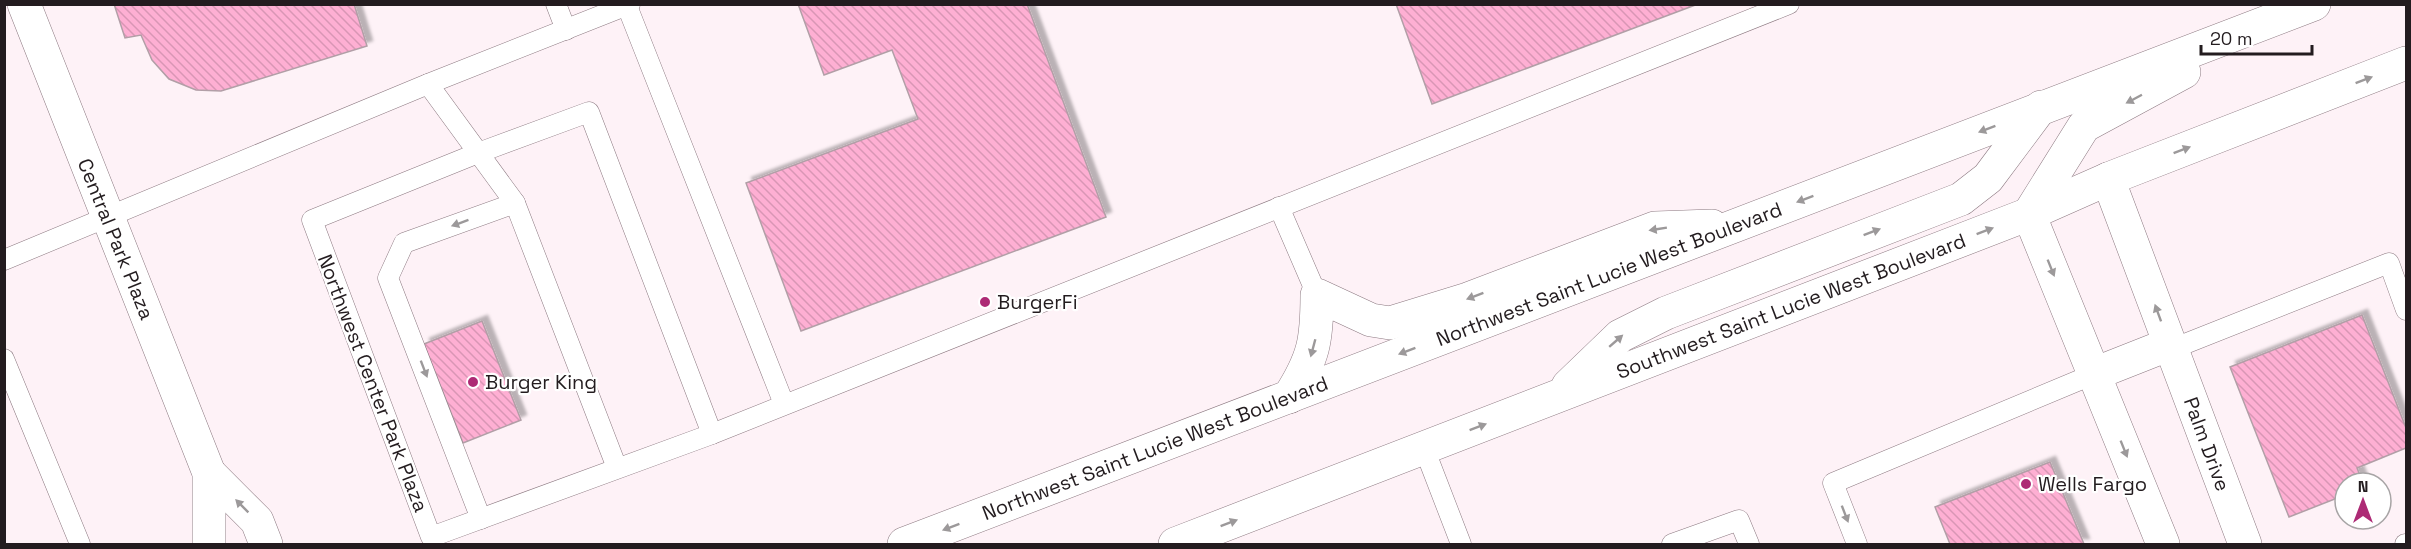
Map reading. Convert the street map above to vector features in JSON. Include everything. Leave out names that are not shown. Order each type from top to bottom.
[{"type":"main road","name":"Central Park Plaza","points":[[24,4],[209,473],[209,544]]},
{"type":"main road","name":"Northwest Saint Lucie West Boulevard","points":[[904,544],[2305,8]]},
{"type":"main road","points":[[2163,544],[2029,214],[2084,126],[2305,8]]},
{"type":"main road","name":"Southwest Saint Lucie West Boulevard","points":[[1175,544],[2029,214],[2108,179],[2406,63]]},
{"type":"main road","points":[[1559,396],[1620,336],[1666,313],[1960,199],[1988,178],[2042,108]]},
{"type":"main road","name":"Palm Drive","points":[[2108,179],[2245,544]]},
{"type":"main road","points":[[1289,397],[1303,375],[1313,351],[1318,326],[1317,295],[1371,320],[1390,323],[1468,299],[1655,228],[1737,225]]},
{"type":"main road","points":[[2094,374],[2171,346]]},
{"type":"main road","name":"Central Park Plaza","points":[[209,473],[257,521],[266,544]]},
{"type":"lane","points":[[556,4],[566,30]]},
{"type":"lane","points":[[712,434],[1789,4]]},
{"type":"lane","points":[[4,260],[428,84],[629,5],[784,404]]},
{"type":"lane","points":[[428,84],[515,203],[617,468]]},
{"type":"lane","name":"Northwest Center Park Plaza","points":[[589,112],[712,434],[431,537],[312,220],[478,153],[589,112]]},
{"type":"lane","points":[[481,519],[388,278],[404,243],[515,203]]},
{"type":"lane","points":[[1279,207],[1317,295]]},
{"type":"lane","points":[[2171,346],[2389,263],[2406,310]]},
{"type":"lane","points":[[4,359],[80,544]]},
{"type":"lane","points":[[1857,544],[1833,483],[2094,374]]},
{"type":"lane","points":[[1424,448],[1461,544]]},
{"type":"lane","points":[[1672,544],[1739,520],[1749,544]]},
{"type":"building","points":[[114,4],[354,4],[367,46],[221,91],[196,90],[169,79],[152,60],[141,35],[125,38]]},
{"type":"building","points":[[798,4],[1027,4],[1106,217],[801,331],[746,183],[918,119],[892,50],[824,75]]},
{"type":"building","points":[[1396,4],[1698,4],[1432,104]]},
{"type":"building","points":[[2362,315],[2406,428],[2406,448],[2357,468],[2358,471],[2333,471],[2333,500],[2289,517],[2230,367]]},
{"type":"building","name":"Burger King","points":[[482,321],[521,420],[463,443],[424,344]]},
{"type":"building","name":"Wells Fargo","points":[[2050,462],[2084,544],[1950,544],[1935,507]]},
{"type":"place","name":"BurgerFi","points":[[985,302]]},
{"type":"place","name":"Burger King","points":[[473,382]]},
{"type":"place","name":"Wells Fargo","points":[[2026,484]]}]
